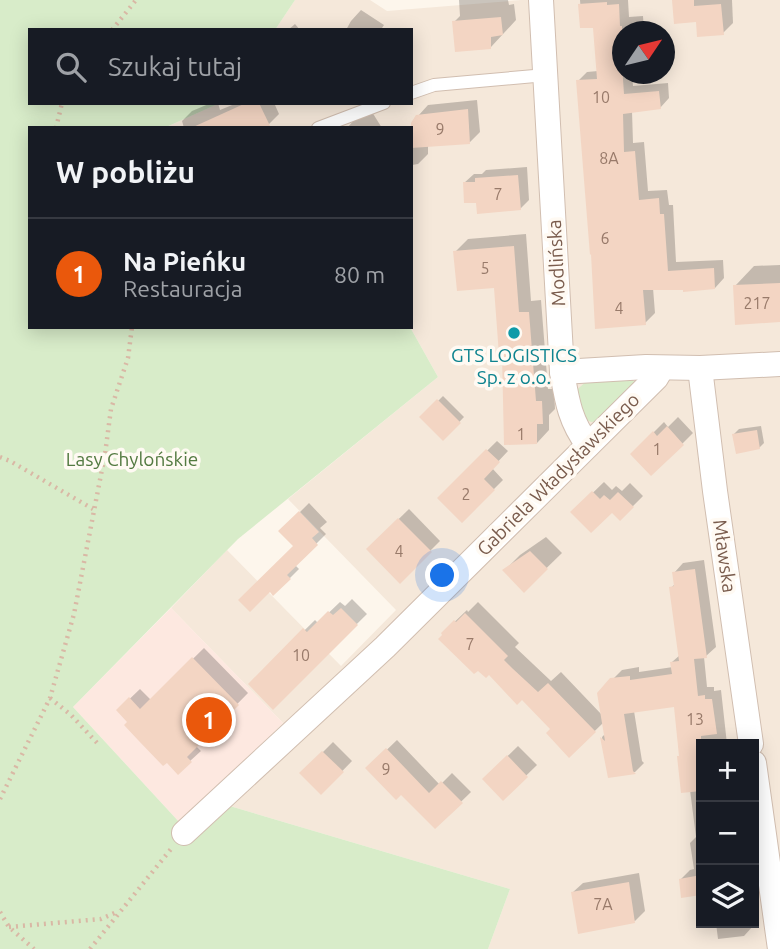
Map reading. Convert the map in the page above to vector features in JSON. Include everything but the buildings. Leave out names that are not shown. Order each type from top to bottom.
[{"type":"street","name":"Modlińska","points":[[541,0],[562,372],[568,408],[588,445]]},
{"type":"street","points":[[562,372],[780,364]]},
{"type":"street","name":"Gabriela Władysławskiego","points":[[184,833],[385,647],[662,368]]},
{"type":"street","name":"Mławska","points":[[700,368],[750,739]]},
{"type":"street","points":[[759,799],[780,949]]},
{"type":"lane","points":[[413,92],[434,85],[546,75]]},
{"type":"lane","points":[[323,126],[379,105]]},
{"type":"path","points":[[113,28],[136,0]]},
{"type":"path","points":[[56,126],[62,105]]},
{"type":"path","points":[[0,799],[50,698],[74,614],[111,409],[128,358],[132,329]]},
{"type":"path","points":[[0,457],[93,509]]},
{"type":"path","points":[[50,698],[71,715],[99,745]]},
{"type":"path","points":[[90,949],[184,833]]},
{"type":"path","points":[[9,927],[102,919],[120,911]]},
{"type":"path","points":[[0,912],[9,927],[34,949]]},
{"type":"shaded area","points":[[295,0],[370,0],[387,11],[521,0],[780,0],[780,949],[488,949],[510,889],[206,799],[283,723],[171,608],[227,550],[341,666],[396,610],[288,499],[438,377],[411,329],[413,126],[168,126],[216,105],[413,105],[413,28],[276,28]]},
{"type":"shaded area","points":[[171,608],[283,723],[180,823],[73,707]]},
{"type":"green space","name":"Lasy Chylońskie","points":[[0,0],[295,0],[276,28],[28,28],[28,105],[216,105],[168,126],[28,126],[28,329],[411,329],[438,377],[238,539],[73,707],[180,823],[206,799],[510,889],[488,949],[0,949]]},
{"type":"green space","points":[[623,374],[636,385],[601,421],[591,422],[583,418],[576,391],[592,379]]},
{"type":"place","name":"GTS LOGISTICS Sp. z o.o.","points":[[514,333]]},
{"type":"place","name":"Na Pieńku","points":[[209,720]]}]
